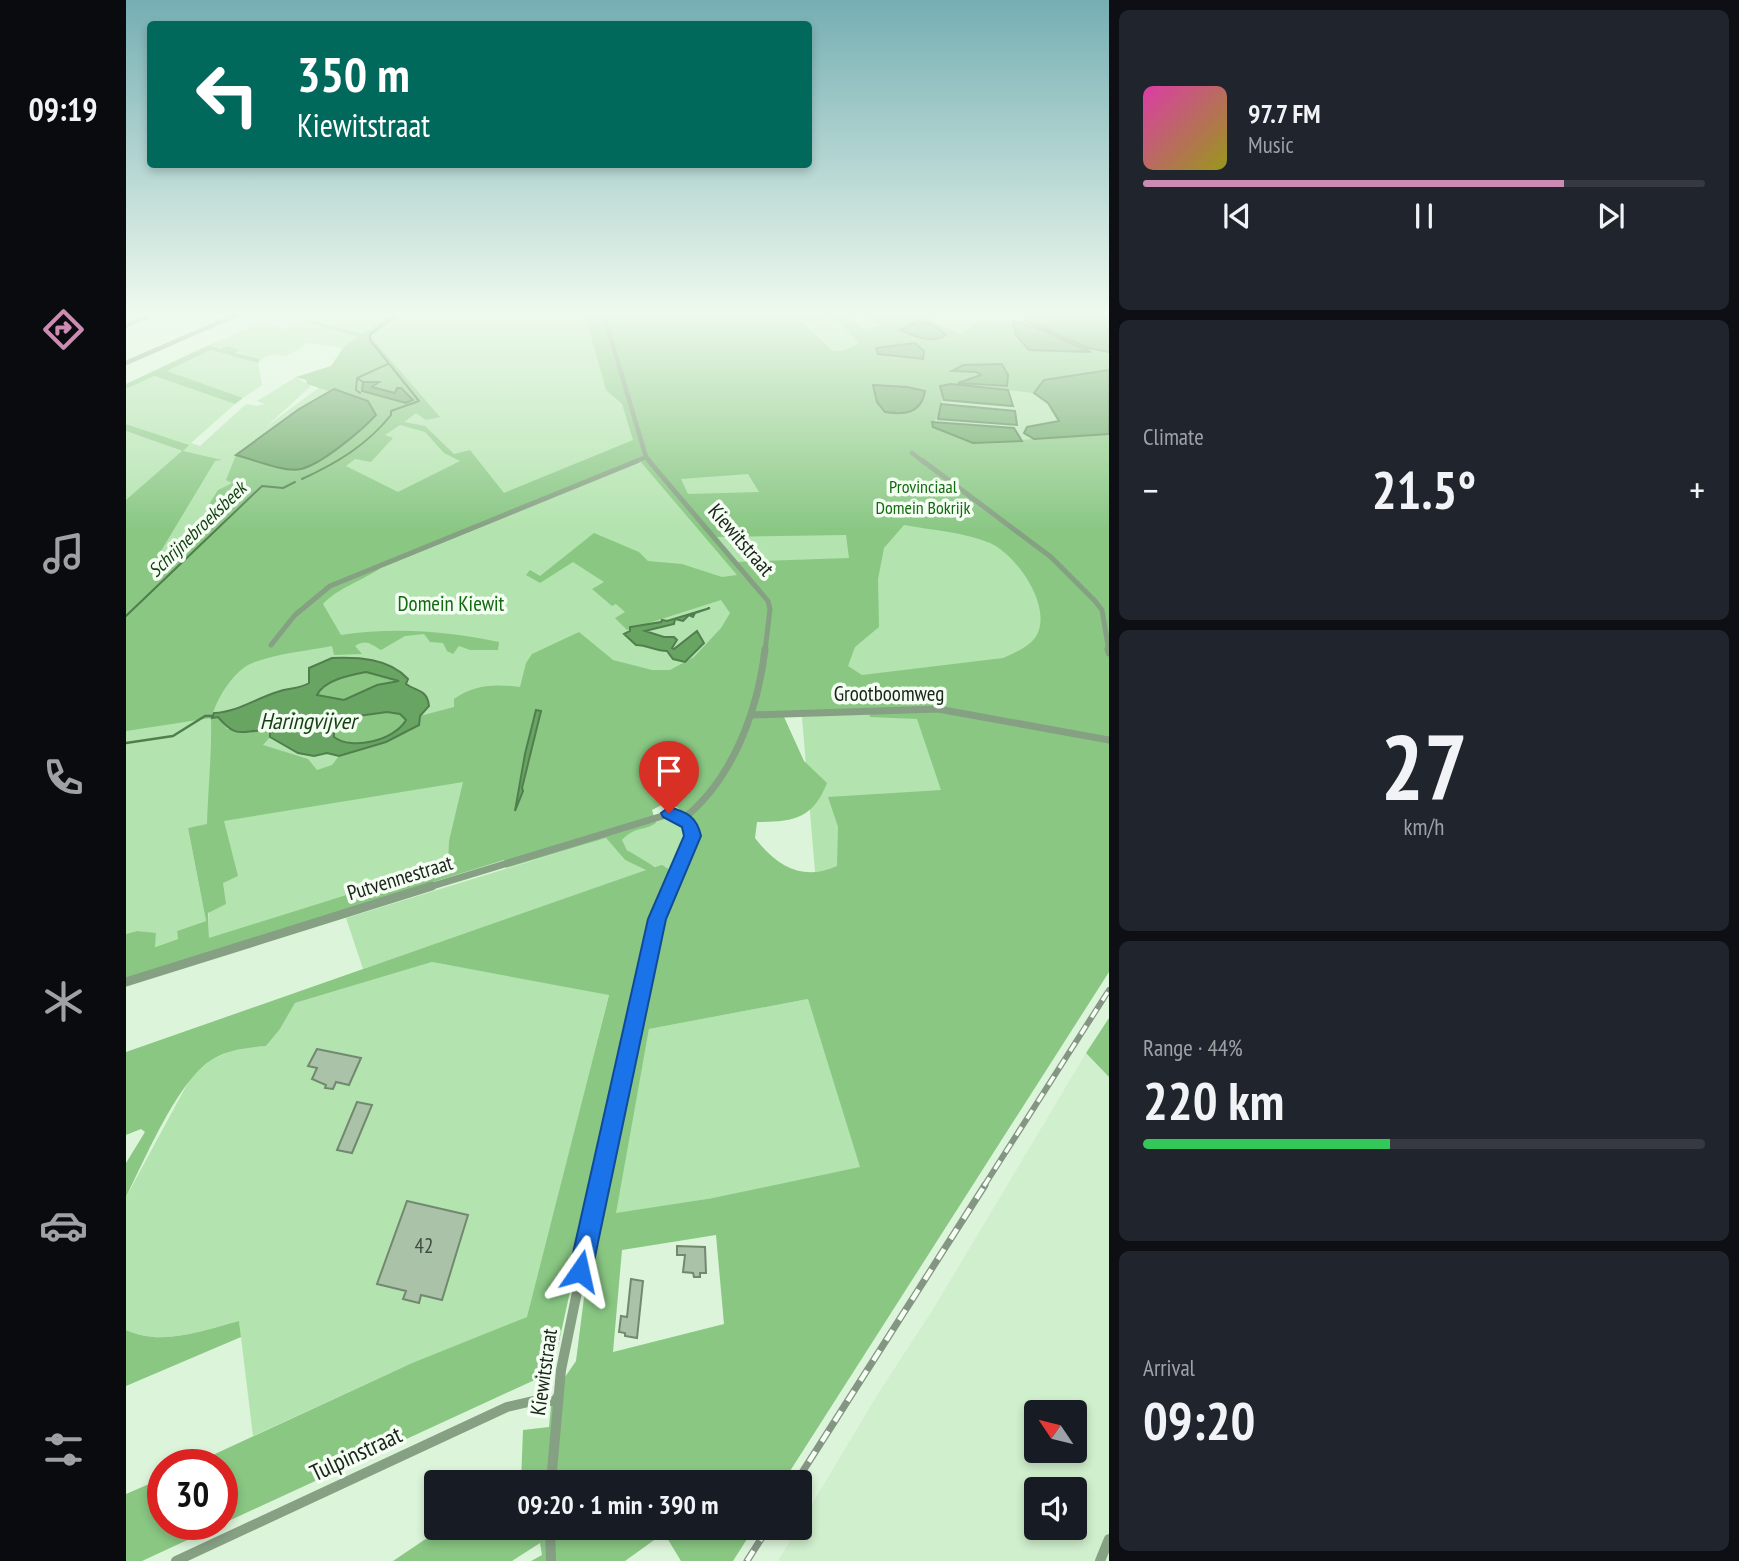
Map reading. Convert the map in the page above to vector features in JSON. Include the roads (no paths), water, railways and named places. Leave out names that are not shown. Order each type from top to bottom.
[{"type":"street","name":"Kiewitstraat","points":[[552,1470],[557,1401],[584,1250],[657,919],[692,836],[690,825],[684,818],[704,802],[717,786],[751,715],[762,678],[768,601],[646,457],[625,385]]},
{"type":"street","points":[[912,453],[1051,557],[1096,601],[1102,610],[1109,653]]},
{"type":"street","points":[[271,645],[303,607],[330,586],[646,457]]},
{"type":"street","name":"Grootboomweg","points":[[751,715],[938,709],[1109,740]]},
{"type":"street","name":"Putvennestraat","points":[[126,982],[662,814],[669,813],[684,818]]},
{"type":"street","name":"Tulpinstraat","points":[[176,1561],[507,1407],[557,1401]]},
{"type":"street","points":[[1100,1561],[1109,1539]]},
{"type":"street","points":[[550,1540],[551,1561]]},
{"type":"water","points":[[363,385],[375,385],[372,387],[395,393],[397,388],[401,388],[413,400],[406,403],[362,391]]},
{"type":"water","points":[[873,385],[925,391],[916,409],[905,413],[892,413],[885,412],[877,402]]},
{"type":"water","points":[[959,385],[1008,390],[1013,406],[944,400],[940,386]]},
{"type":"water","points":[[1040,385],[1109,385],[1109,434],[1034,439],[1024,433],[1027,427],[1059,421],[1048,403],[1034,393]]},
{"type":"water","points":[[334,389],[368,401],[376,415],[330,454],[310,466],[294,470],[236,455],[299,409]]},
{"type":"water","points":[[941,404],[1015,411],[1017,425],[938,419]]},
{"type":"water","points":[[932,422],[1014,428],[1022,441],[973,443],[933,427]]},
{"type":"water","points":[[710,608],[695,613],[693,617],[689,615],[683,621],[675,619],[674,624],[645,631],[674,637],[677,640],[672,648],[674,649],[697,631],[704,643],[685,662],[673,659],[667,651],[636,645],[624,634],[630,631],[630,627],[667,621]]},
{"type":"water","name":"Haringvijver","points":[[332,658],[373,660],[400,672],[408,679],[406,684],[424,694],[429,706],[420,716],[419,725],[386,742],[339,756],[327,753],[314,756],[298,753],[270,737],[270,731],[237,732],[218,717],[212,718],[214,713],[309,683],[309,668]],"holes":[[[366,672],[399,681],[377,685],[344,700],[317,695],[331,682]],[[387,712],[400,714],[406,720],[393,733],[383,738],[351,743],[334,737],[334,728],[358,716]]]},
{"type":"water","points":[[536,710],[541,711],[523,791],[515,811],[525,754]]},
{"type":"waterway","points":[[356,385],[356,390],[360,393]]},
{"type":"waterway","name":"Schrijnebroeksbeek","points":[[302,479],[339,460],[362,444],[382,426],[391,411],[419,401],[406,385]]},
{"type":"waterway","name":"Schrijnebroeksbeek","points":[[126,616],[262,486],[283,488],[295,482]]},
{"type":"waterway","points":[[126,743],[173,736],[205,716],[213,716]]},
{"type":"railway","points":[[984,1186],[1109,990]]},
{"type":"railway","points":[[804,1470],[985,1185]]},
{"type":"railway","points":[[747,1561],[760,1540]]},
{"type":"park label","name":"Provinciaal Domein Bokrijk","points":[[923,497]]},
{"type":"park label","name":"Domein Kiewit","points":[[451,604]]}]
